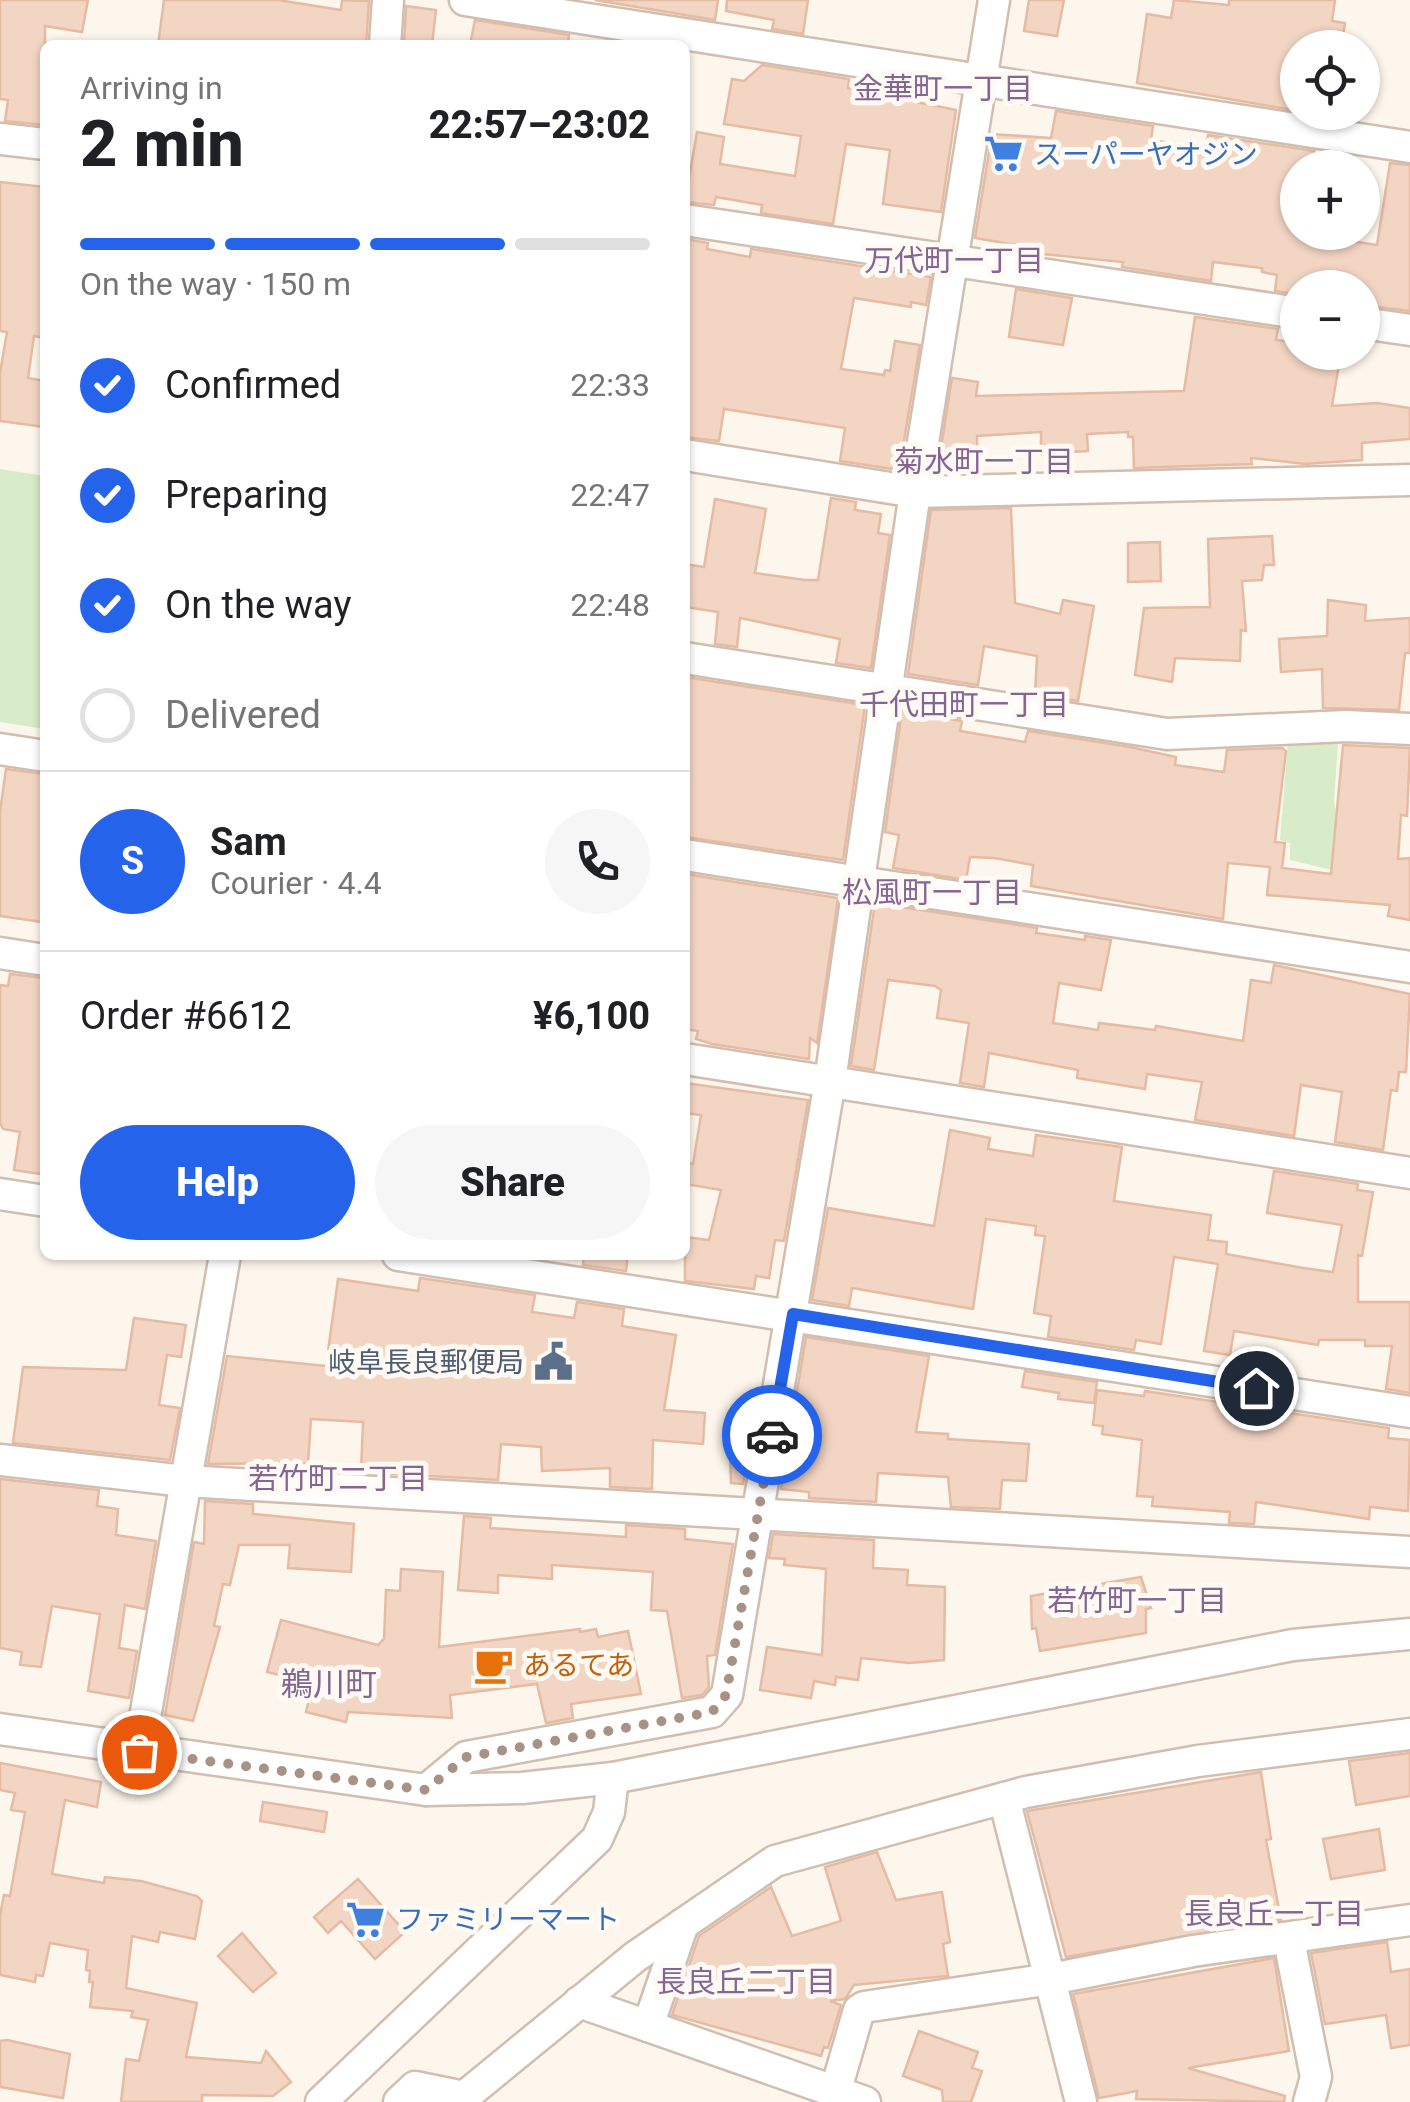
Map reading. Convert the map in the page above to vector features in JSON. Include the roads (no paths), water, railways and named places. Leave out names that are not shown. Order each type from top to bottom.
[{"type":"street","points":[[385,40],[388,0]]},
{"type":"street","points":[[465,0],[1410,148]]},
{"type":"street","points":[[426,1790],[466,1757],[712,1712],[726,1695],[830,1081],[915,492],[994,0]]},
{"type":"street","points":[[0,139],[40,143]]},
{"type":"street","points":[[690,221],[1280,310]]},
{"type":"street","points":[[1380,325],[1410,330]]},
{"type":"street","points":[[690,456],[915,492],[1410,480]]},
{"type":"street","points":[[690,659],[1167,734],[1346,726],[1410,729]]},
{"type":"street","points":[[0,749],[40,755]]},
{"type":"street","points":[[690,856],[1410,967]]},
{"type":"street","points":[[0,953],[40,959]]},
{"type":"street","points":[[690,1060],[1410,1173]]},
{"type":"street","points":[[0,1194],[40,1200]]},
{"type":"street","points":[[139,1752],[223,1260]]},
{"type":"street","points":[[431,1260],[1410,1412]]},
{"type":"street","points":[[0,1460],[185,1482],[758,1518],[1410,1552]]},
{"type":"street","points":[[0,1729],[139,1752],[426,1790],[522,1788],[613,1778],[1292,1646],[1410,1634]]},
{"type":"street","points":[[399,2102],[415,2087],[464,2097],[579,2002],[775,1861],[1004,1798],[1198,1761],[1410,1734]]},
{"type":"street","points":[[321,2102],[597,1840],[608,1812],[613,1778]]},
{"type":"street","points":[[1004,1798],[1080,2102]]},
{"type":"street","points":[[835,2093],[859,2010],[864,2007],[1051,1979],[1193,1951],[1410,1920]]},
{"type":"street","points":[[648,2026],[683,1924]]},
{"type":"street","points":[[1288,1940],[1316,2077],[1309,2102]]},
{"type":"street","points":[[579,2002],[865,2102]]},
{"type":"place","name":"スーパーヤオジン","points":[[1004,154]]},
{"type":"place","name":"岐阜長良郵便局","points":[[554,1362]]},
{"type":"place","name":"あるてあ","points":[[493,1665]]},
{"type":"place","name":"ファミリーマート","points":[[366,1919]]},
{"type":"district","name":"金華町一丁目","points":[[943,88]]},
{"type":"district","name":"万代町一丁目","points":[[954,260]]},
{"type":"district","name":"菊水町一丁目","points":[[984,461]]},
{"type":"district","name":"千代田町一丁目","points":[[964,704]]},
{"type":"district","name":"松風町一丁目","points":[[932,892]]},
{"type":"district","name":"若竹町二丁目","points":[[338,1478]]},
{"type":"district","name":"若竹町一丁目","points":[[1137,1600]]},
{"type":"district","name":"鵜川町","points":[[329,1684]]},
{"type":"district","name":"長良丘一丁目","points":[[1274,1913]]},
{"type":"district","name":"長良丘二丁目","points":[[746,1981]]}]
